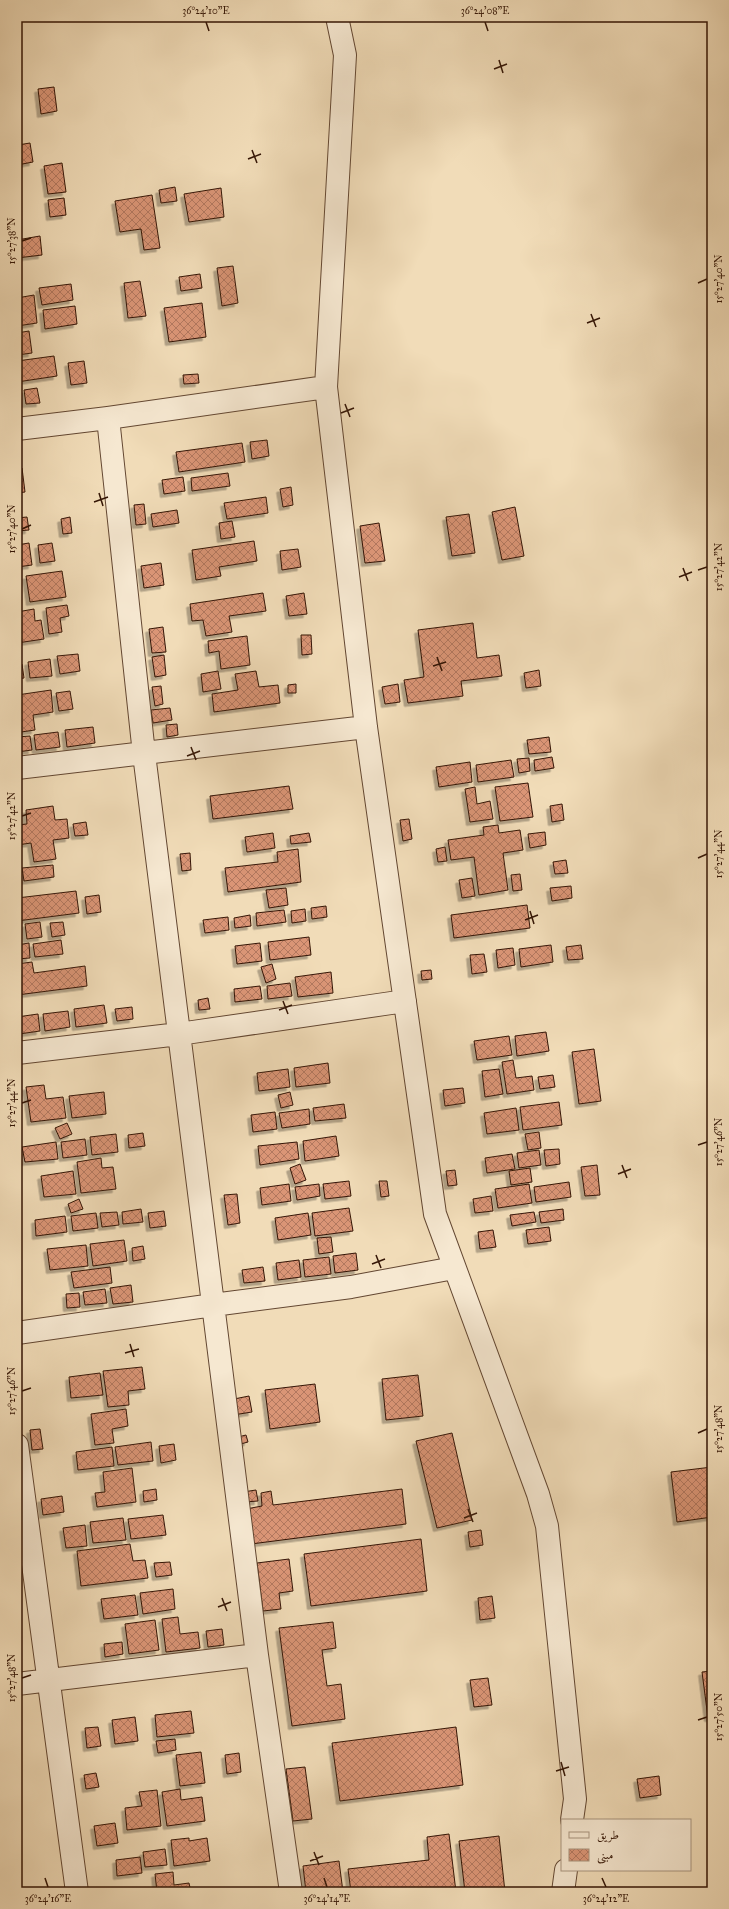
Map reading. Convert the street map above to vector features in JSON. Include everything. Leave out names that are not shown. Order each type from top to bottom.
[{"type":"street","points":[[337,17],[345,55],[326,387],[366,727],[435,1214],[538,1494],[547,1526],[575,1799],[572,1819]]},
{"type":"street","points":[[17,429],[108,418],[326,387]]},
{"type":"street","points":[[108,418],[144,754],[257,1655],[291,1892]]},
{"type":"street","points":[[17,768],[144,754],[276,736],[366,727]]},
{"type":"street","points":[[17,1053],[179,1034],[405,1001]]},
{"type":"street","points":[[17,1333],[213,1305],[351,1288],[454,1268]]},
{"type":"street","points":[[17,1445],[47,1680],[78,1892]]},
{"type":"street","points":[[17,1684],[257,1655]]},
{"type":"street","points":[[564,1892],[566,1871]]},
{"type":"building","points":[[54,87],[57,111],[41,114],[38,89]]},
{"type":"building","points":[[17,140],[18,145],[30,143],[33,162],[17,165]]},
{"type":"building","points":[[62,163],[66,192],[48,194],[44,166]]},
{"type":"building","points":[[175,187],[177,201],[161,203],[159,190]]},
{"type":"building","points":[[221,188],[224,217],[189,222],[184,194]]},
{"type":"building","points":[[152,195],[160,248],[144,250],[141,229],[120,232],[115,201]]},
{"type":"building","points":[[64,198],[66,215],[50,217],[48,200]]},
{"type":"building","points":[[40,236],[42,255],[17,258],[17,240]]},
{"type":"building","points":[[233,266],[238,303],[222,306],[217,268]]},
{"type":"building","points":[[200,274],[202,288],[181,291],[179,277]]},
{"type":"building","points":[[140,281],[146,316],[128,318],[124,283]]},
{"type":"building","points":[[71,284],[73,300],[42,305],[39,288]]},
{"type":"building","points":[[34,295],[37,323],[17,326],[17,298]]},
{"type":"building","points":[[202,303],[206,337],[169,342],[164,308]]},
{"type":"building","points":[[75,306],[77,324],[45,329],[43,310]]},
{"type":"building","points":[[29,331],[32,353],[17,355],[17,333]]},
{"type":"building","points":[[54,356],[57,376],[17,382],[17,361]]},
{"type":"building","points":[[84,361],[87,383],[71,385],[68,363]]},
{"type":"building","points":[[198,374],[199,383],[184,384],[183,375]]},
{"type":"building","points":[[37,388],[40,403],[26,404],[24,390]]},
{"type":"building","points":[[267,440],[269,456],[252,459],[250,442]]},
{"type":"building","points":[[242,443],[245,462],[179,472],[176,452]]},
{"type":"building","points":[[17,468],[22,468],[25,492],[17,493]]},
{"type":"building","points":[[228,473],[230,486],[192,491],[191,478]]},
{"type":"building","points":[[183,477],[185,491],[164,494],[162,480]]},
{"type":"building","points":[[291,487],[293,505],[283,507],[280,489]]},
{"type":"building","points":[[266,497],[268,513],[227,519],[224,503]]},
{"type":"building","points":[[144,504],[146,524],[136,525],[134,505]]},
{"type":"building","points":[[515,507],[524,556],[502,560],[492,512]]},
{"type":"building","points":[[177,510],[179,523],[153,527],[151,514]]},
{"type":"building","points":[[469,514],[475,553],[452,556],[446,517]]},
{"type":"building","points":[[27,517],[29,530],[17,531],[17,518]]},
{"type":"building","points":[[70,517],[72,533],[63,534],[61,519]]},
{"type":"building","points":[[232,521],[235,537],[221,539],[219,523]]},
{"type":"building","points":[[379,523],[385,561],[365,563],[360,526]]},
{"type":"building","points":[[254,541],[257,561],[219,567],[221,576],[196,580],[192,550]]},
{"type":"building","points":[[29,543],[32,565],[17,567],[17,545]]},
{"type":"building","points":[[52,543],[55,561],[40,563],[38,545]]},
{"type":"building","points":[[298,549],[301,567],[282,570],[280,551]]},
{"type":"building","points":[[161,563],[164,585],[144,588],[141,566]]},
{"type":"building","points":[[17,571],[21,589],[17,590]]},
{"type":"building","points":[[62,571],[66,597],[30,602],[26,576]]},
{"type":"building","points":[[263,593],[266,611],[229,616],[232,632],[206,636],[203,620],[192,621],[190,604]]},
{"type":"building","points":[[304,593],[307,614],[289,616],[286,596]]},
{"type":"building","points":[[67,605],[69,616],[60,618],[62,632],[49,634],[46,608]]},
{"type":"building","points":[[34,609],[35,621],[41,620],[44,639],[17,643],[17,612]]},
{"type":"building","points":[[473,623],[477,658],[499,655],[502,676],[461,681],[463,696],[408,703],[404,680],[424,677],[418,630]]},
{"type":"building","points":[[163,627],[166,652],[152,653],[149,629]]},
{"type":"building","points":[[301,635],[311,635],[312,654],[302,655]]},
{"type":"building","points":[[247,636],[250,665],[221,669],[219,651],[209,653],[208,641]]},
{"type":"building","points":[[78,654],[80,671],[60,674],[57,656]]},
{"type":"building","points":[[164,655],[166,675],[155,677],[152,657]]},
{"type":"building","points":[[50,659],[52,676],[30,678],[28,662]]},
{"type":"building","points":[[22,664],[24,678],[17,679],[17,665]]},
{"type":"building","points":[[539,670],[541,686],[526,688],[524,673]]},
{"type":"building","points":[[218,671],[221,689],[203,692],[201,674]]},
{"type":"building","points":[[256,671],[259,687],[278,685],[280,703],[214,712],[212,694],[238,690],[235,674]]},
{"type":"building","points":[[296,684],[296,693],[288,693],[288,685]]},
{"type":"building","points":[[398,684],[400,702],[385,704],[382,687]]},
{"type":"building","points":[[161,686],[163,704],[155,706],[152,687]]},
{"type":"building","points":[[51,690],[53,712],[33,715],[35,730],[21,732],[17,695]]},
{"type":"building","points":[[70,691],[73,709],[59,711],[56,693]]},
{"type":"building","points":[[170,708],[172,720],[153,723],[151,710]]},
{"type":"building","points":[[177,724],[178,735],[167,737],[166,725]]},
{"type":"building","points":[[93,727],[95,743],[67,747],[65,730]]},
{"type":"building","points":[[58,732],[60,747],[36,750],[34,735]]},
{"type":"building","points":[[30,736],[32,750],[17,752],[17,737]]},
{"type":"building","points":[[549,737],[551,752],[529,754],[527,740]]},
{"type":"building","points":[[552,757],[554,768],[535,771],[534,760]]},
{"type":"building","points":[[529,758],[530,771],[519,773],[517,759]]},
{"type":"building","points":[[511,760],[514,777],[478,782],[476,765]]},
{"type":"building","points":[[470,762],[472,782],[439,787],[436,767]]},
{"type":"building","points":[[528,783],[533,817],[500,821],[495,787]]},
{"type":"building","points":[[289,786],[293,809],[213,819],[210,796]]},
{"type":"building","points":[[475,787],[477,804],[490,801],[493,819],[470,822],[465,789]]},
{"type":"building","points":[[562,804],[564,820],[552,822],[550,806]]},
{"type":"building","points":[[53,806],[55,820],[67,819],[69,838],[53,840],[56,859],[34,862],[31,843],[17,845],[17,825],[27,824],[26,810]]},
{"type":"building","points":[[409,819],[412,839],[403,841],[400,820]]},
{"type":"building","points":[[86,822],[88,835],[75,836],[73,824]]},
{"type":"building","points":[[498,825],[499,833],[520,830],[523,850],[503,853],[508,890],[479,895],[474,857],[451,860],[448,840],[484,835],[483,827]]},
{"type":"building","points":[[545,832],[546,845],[530,848],[528,834]]},
{"type":"building","points":[[273,833],[275,848],[247,852],[245,837]]},
{"type":"building","points":[[309,833],[311,842],[291,844],[290,836]]},
{"type":"building","points":[[445,847],[447,861],[438,862],[436,849]]},
{"type":"building","points":[[298,849],[301,882],[228,892],[225,868],[278,862],[277,852]]},
{"type":"building","points":[[190,853],[191,870],[182,871],[180,854]]},
{"type":"building","points":[[566,860],[568,873],[555,874],[553,862]]},
{"type":"building","points":[[53,865],[54,877],[24,881],[22,868]]},
{"type":"building","points":[[520,874],[522,890],[513,891],[511,875]]},
{"type":"building","points":[[472,878],[475,896],[462,898],[459,880]]},
{"type":"building","points":[[571,886],[572,898],[552,901],[550,888]]},
{"type":"building","points":[[286,888],[288,905],[269,908],[266,890]]},
{"type":"building","points":[[76,891],[79,913],[17,921],[17,898]]},
{"type":"building","points":[[99,895],[101,912],[87,914],[85,897]]},
{"type":"building","points":[[527,905],[530,928],[454,938],[451,915]]},
{"type":"building","points":[[326,906],[327,917],[312,919],[311,908]]},
{"type":"building","points":[[305,909],[306,921],[292,923],[291,911]]},
{"type":"building","points":[[284,910],[286,922],[257,926],[256,913]]},
{"type":"building","points":[[250,915],[251,926],[235,928],[234,918]]},
{"type":"building","points":[[228,917],[229,930],[205,933],[203,920]]},
{"type":"building","points":[[40,922],[42,937],[27,939],[25,924]]},
{"type":"building","points":[[63,922],[65,935],[52,937],[50,923]]},
{"type":"building","points":[[309,937],[311,955],[270,960],[268,942]]},
{"type":"building","points":[[61,940],[63,954],[35,957],[33,944]]},
{"type":"building","points":[[29,943],[30,958],[17,959],[17,945]]},
{"type":"building","points":[[260,943],[262,961],[237,964],[235,946]]},
{"type":"building","points":[[551,945],[553,962],[521,967],[519,949]]},
{"type":"building","points":[[581,945],[583,959],[568,960],[566,947]]},
{"type":"building","points":[[513,948],[515,965],[498,968],[496,950]]},
{"type":"building","points":[[484,954],[487,972],[472,974],[470,955]]},
{"type":"building","points":[[32,962],[34,973],[85,966],[87,986],[17,995],[17,964]]},
{"type":"building","points":[[272,964],[276,979],[266,983],[261,967]]},
{"type":"building","points":[[431,970],[432,979],[422,980],[421,971]]},
{"type":"building","points":[[331,972],[333,993],[298,997],[295,977]]},
{"type":"building","points":[[290,983],[292,996],[268,999],[267,986]]},
{"type":"building","points":[[260,986],[262,999],[235,1002],[234,989]]},
{"type":"building","points":[[208,998],[210,1009],[199,1010],[198,1000]]},
{"type":"building","points":[[104,1005],[107,1023],[76,1027],[74,1009]]},
{"type":"building","points":[[132,1007],[133,1019],[117,1021],[115,1009]]},
{"type":"building","points":[[68,1011],[70,1027],[45,1031],[43,1014]]},
{"type":"building","points":[[38,1014],[40,1031],[19,1034],[17,1017]]},
{"type":"building","points":[[546,1032],[549,1051],[517,1056],[515,1036]]},
{"type":"building","points":[[509,1036],[512,1055],[477,1060],[474,1041]]},
{"type":"building","points":[[594,1049],[601,1101],[579,1104],[572,1052]]},
{"type":"building","points":[[513,1060],[516,1078],[532,1076],[534,1090],[507,1094],[502,1062]]},
{"type":"building","points":[[328,1063],[330,1083],[296,1087],[294,1068]]},
{"type":"building","points":[[288,1069],[290,1087],[259,1091],[257,1073]]},
{"type":"building","points":[[499,1069],[503,1094],[485,1097],[482,1071]]},
{"type":"building","points":[[553,1075],[555,1087],[540,1089],[538,1077]]},
{"type":"building","points":[[44,1085],[46,1099],[63,1097],[66,1118],[31,1122],[26,1087]]},
{"type":"building","points":[[463,1088],[465,1103],[445,1106],[443,1090]]},
{"type":"building","points":[[104,1092],[106,1114],[72,1118],[69,1096]]},
{"type":"building","points":[[290,1092],[293,1105],[281,1108],[278,1095]]},
{"type":"building","points":[[559,1102],[562,1125],[523,1130],[520,1107]]},
{"type":"building","points":[[344,1104],[346,1118],[315,1121],[313,1108]]},
{"type":"building","points":[[516,1108],[519,1130],[487,1134],[484,1113]]},
{"type":"building","points":[[309,1109],[310,1124],[282,1128],[279,1113]]},
{"type":"building","points":[[275,1112],[277,1129],[253,1132],[251,1115]]},
{"type":"building","points":[[67,1123],[72,1134],[60,1139],[55,1128]]},
{"type":"building","points":[[539,1132],[541,1148],[528,1150],[525,1134]]},
{"type":"building","points":[[143,1133],[145,1146],[129,1148],[128,1135]]},
{"type":"building","points":[[116,1134],[118,1152],[92,1155],[90,1137]]},
{"type":"building","points":[[336,1136],[339,1156],[305,1161],[303,1141]]},
{"type":"building","points":[[85,1139],[87,1155],[63,1158],[61,1142]]},
{"type":"building","points":[[56,1142],[58,1159],[25,1162],[22,1147]]},
{"type":"building","points":[[297,1142],[299,1159],[260,1165],[258,1146]]},
{"type":"building","points":[[559,1149],[560,1164],[546,1166],[544,1150]]},
{"type":"building","points":[[539,1150],[541,1165],[519,1168],[517,1153]]},
{"type":"building","points":[[512,1154],[515,1169],[487,1173],[485,1158]]},
{"type":"building","points":[[101,1158],[102,1168],[113,1167],[116,1189],[81,1193],[77,1162]]},
{"type":"building","points":[[300,1164],[306,1180],[295,1184],[290,1168]]},
{"type":"building","points":[[597,1165],[600,1195],[585,1196],[581,1167]]},
{"type":"building","points":[[530,1168],[532,1182],[511,1185],[509,1171]]},
{"type":"building","points":[[455,1170],[457,1185],[448,1186],[446,1171]]},
{"type":"building","points":[[73,1171],[76,1194],[44,1197],[41,1176]]},
{"type":"building","points":[[349,1181],[351,1196],[325,1199],[323,1184]]},
{"type":"building","points":[[379,1181],[387,1181],[389,1196],[381,1197]]},
{"type":"building","points":[[569,1182],[571,1197],[536,1202],[534,1187]]},
{"type":"building","points":[[289,1184],[291,1201],[262,1205],[260,1188]]},
{"type":"building","points":[[319,1184],[320,1196],[297,1200],[295,1187]]},
{"type":"building","points":[[529,1184],[532,1203],[498,1208],[495,1189]]},
{"type":"building","points":[[237,1194],[240,1223],[228,1225],[224,1195]]},
{"type":"building","points":[[491,1196],[493,1211],[475,1213],[473,1199]]},
{"type":"building","points":[[79,1199],[83,1209],[71,1213],[68,1204]]},
{"type":"building","points":[[349,1208],[353,1231],[315,1236],[312,1213]]},
{"type":"building","points":[[141,1209],[143,1222],[123,1224],[122,1212]]},
{"type":"building","points":[[563,1209],[564,1220],[541,1223],[539,1212]]},
{"type":"building","points":[[164,1211],[166,1226],[150,1228],[148,1213]]},
{"type":"building","points":[[117,1212],[119,1225],[102,1227],[100,1213]]},
{"type":"building","points":[[534,1212],[536,1222],[512,1226],[510,1215]]},
{"type":"building","points":[[96,1213],[98,1228],[73,1231],[71,1216]]},
{"type":"building","points":[[308,1213],[311,1235],[278,1240],[275,1218]]},
{"type":"building","points":[[65,1216],[67,1232],[36,1236],[35,1220]]},
{"type":"building","points":[[549,1227],[551,1241],[528,1244],[526,1230]]},
{"type":"building","points":[[493,1230],[496,1247],[480,1249],[478,1232]]},
{"type":"building","points":[[331,1237],[333,1252],[319,1254],[317,1238]]},
{"type":"building","points":[[124,1240],[127,1261],[93,1266],[90,1244]]},
{"type":"building","points":[[86,1245],[88,1266],[50,1270],[47,1249]]},
{"type":"building","points":[[143,1246],[145,1259],[133,1261],[132,1248]]},
{"type":"building","points":[[356,1253],[358,1270],[335,1273],[333,1256]]},
{"type":"building","points":[[329,1257],[331,1274],[305,1277],[303,1260]]},
{"type":"building","points":[[299,1260],[301,1277],[278,1280],[276,1263]]},
{"type":"building","points":[[110,1267],[112,1283],[74,1288],[71,1272]]},
{"type":"building","points":[[263,1267],[265,1281],[244,1283],[242,1270]]},
{"type":"building","points":[[131,1285],[133,1302],[113,1304],[110,1288]]},
{"type":"building","points":[[105,1289],[107,1303],[85,1305],[83,1292]]},
{"type":"building","points":[[79,1293],[80,1307],[67,1308],[66,1294]]},
{"type":"building","points":[[142,1367],[145,1389],[128,1391],[129,1405],[108,1407],[103,1371]]},
{"type":"building","points":[[100,1373],[103,1395],[71,1398],[69,1377]]},
{"type":"building","points":[[418,1375],[423,1416],[386,1420],[382,1379]]},
{"type":"building","points":[[315,1384],[320,1422],[270,1429],[265,1390]]},
{"type":"building","points":[[249,1396],[252,1412],[233,1415],[229,1400]]},
{"type":"building","points":[[126,1409],[128,1426],[112,1429],[114,1443],[95,1445],[91,1414]]},
{"type":"building","points":[[40,1429],[43,1449],[32,1450],[30,1430]]},
{"type":"building","points":[[452,1433],[472,1520],[437,1528],[416,1441]]},
{"type":"building","points":[[246,1435],[248,1442],[237,1445],[234,1438]]},
{"type":"building","points":[[151,1442],[153,1461],[118,1465],[115,1447]]},
{"type":"building","points":[[174,1444],[176,1460],[161,1463],[159,1446]]},
{"type":"building","points":[[112,1447],[114,1466],[78,1470],[76,1452]]},
{"type":"building","points":[[712,1467],[712,1517],[677,1522],[671,1472]]},
{"type":"building","points":[[132,1468],[136,1502],[97,1507],[95,1493],[105,1492],[103,1472]]},
{"type":"building","points":[[156,1489],[157,1500],[144,1502],[143,1491]]},
{"type":"building","points":[[402,1489],[406,1524],[251,1544],[246,1509],[262,1506],[261,1493],[271,1491],[273,1505]]},
{"type":"building","points":[[256,1490],[258,1501],[245,1502],[243,1492]]},
{"type":"building","points":[[62,1496],[64,1512],[43,1515],[41,1499]]},
{"type":"building","points":[[163,1515],[166,1535],[131,1539],[128,1519]]},
{"type":"building","points":[[123,1518],[126,1540],[93,1543],[90,1522]]},
{"type":"building","points":[[85,1525],[87,1546],[66,1548],[63,1528]]},
{"type":"building","points":[[481,1530],[483,1545],[470,1547],[468,1532]]},
{"type":"building","points":[[421,1539],[427,1591],[311,1606],[304,1554]]},
{"type":"building","points":[[130,1544],[133,1561],[145,1560],[148,1578],[81,1586],[77,1551]]},
{"type":"building","points":[[289,1559],[293,1591],[279,1593],[281,1609],[263,1611],[257,1563]]},
{"type":"building","points":[[170,1562],[172,1575],[156,1577],[154,1563]]},
{"type":"building","points":[[173,1589],[175,1609],[143,1614],[140,1593]]},
{"type":"building","points":[[135,1595],[138,1615],[104,1619],[101,1599]]},
{"type":"building","points":[[492,1596],[495,1618],[480,1620],[478,1598]]},
{"type":"building","points":[[178,1617],[180,1634],[198,1632],[200,1648],[166,1652],[162,1619]]},
{"type":"building","points":[[155,1620],[159,1650],[129,1654],[125,1624]]},
{"type":"building","points":[[333,1622],[336,1648],[322,1650],[327,1686],[341,1684],[345,1719],[292,1726],[279,1628]]},
{"type":"building","points":[[222,1629],[224,1645],[208,1647],[206,1631]]},
{"type":"building","points":[[122,1642],[123,1654],[105,1657],[104,1644]]},
{"type":"building","points":[[712,1671],[712,1718],[708,1718],[702,1672]]},
{"type":"building","points":[[488,1678],[492,1705],[474,1707],[470,1680]]},
{"type":"building","points":[[191,1711],[194,1733],[157,1737],[155,1715]]},
{"type":"building","points":[[135,1717],[138,1741],[115,1744],[112,1720]]},
{"type":"building","points":[[98,1727],[101,1746],[87,1748],[85,1728]]},
{"type":"building","points":[[456,1727],[463,1785],[340,1801],[332,1743]]},
{"type":"building","points":[[175,1739],[176,1750],[158,1753],[156,1741]]},
{"type":"building","points":[[201,1752],[205,1783],[180,1786],[176,1755]]},
{"type":"building","points":[[239,1753],[241,1772],[227,1774],[225,1755]]},
{"type":"building","points":[[305,1767],[312,1819],[293,1821],[286,1769]]},
{"type":"building","points":[[96,1773],[99,1787],[86,1789],[84,1775]]},
{"type":"building","points":[[659,1776],[661,1795],[640,1798],[637,1779]]},
{"type":"building","points":[[180,1789],[181,1800],[202,1797],[205,1821],[167,1826],[162,1792]]},
{"type":"building","points":[[157,1790],[161,1826],[127,1830],[125,1808],[142,1806],[139,1792]]},
{"type":"building","points":[[115,1823],[118,1843],[97,1846],[94,1826]]},
{"type":"building","points":[[449,1834],[456,1892],[351,1892],[348,1869],[429,1860],[427,1837]]},
{"type":"building","points":[[499,1836],[505,1892],[465,1892],[459,1841]]},
{"type":"building","points":[[189,1838],[189,1841],[207,1838],[210,1861],[174,1866],[171,1840]]},
{"type":"building","points":[[165,1849],[167,1865],[145,1867],[143,1852]]},
{"type":"building","points":[[140,1857],[142,1873],[117,1876],[116,1860]]},
{"type":"building","points":[[339,1861],[343,1892],[306,1892],[303,1866]]},
{"type":"building","points":[[173,1872],[174,1885],[189,1883],[191,1892],[157,1892],[155,1874]]}]
